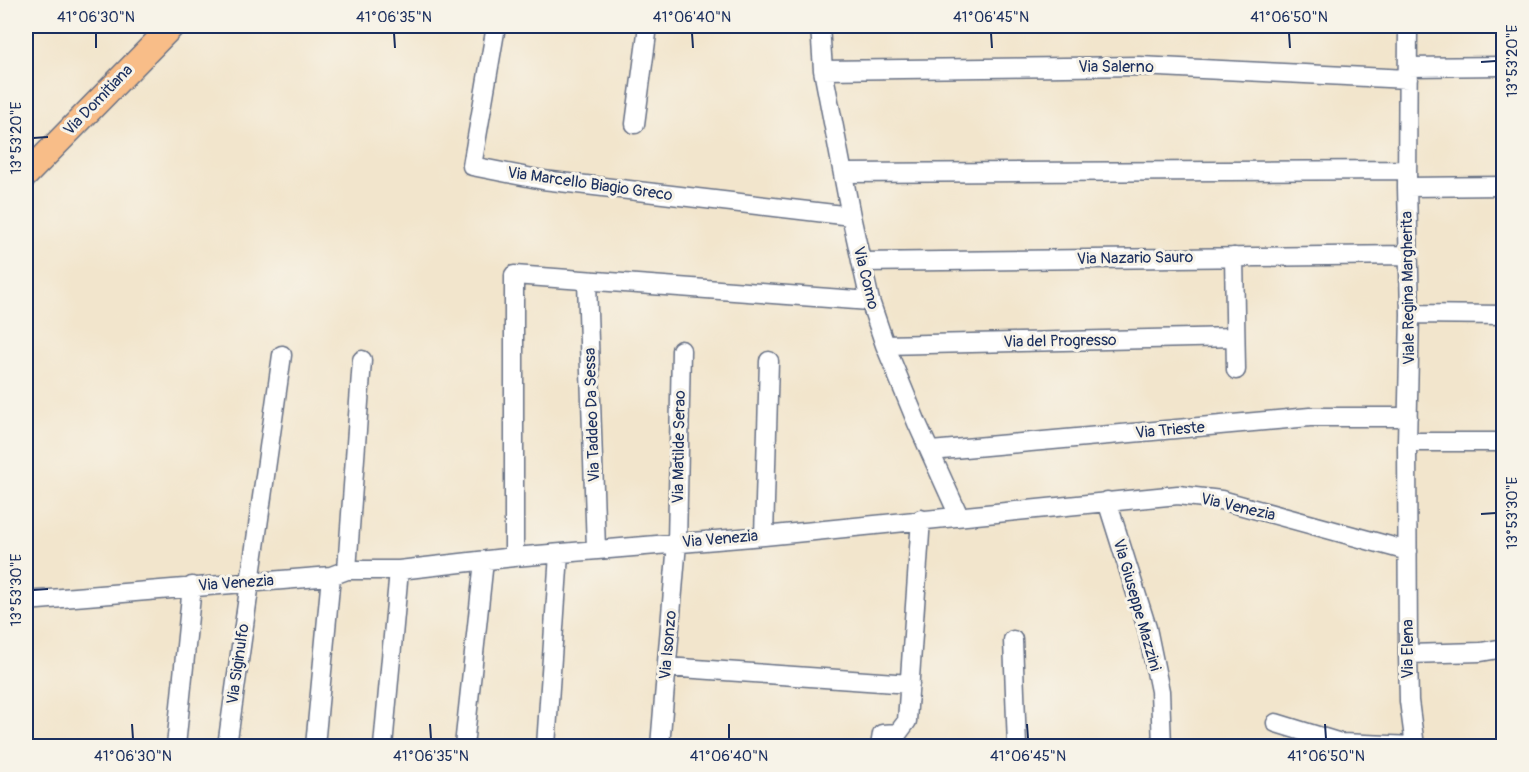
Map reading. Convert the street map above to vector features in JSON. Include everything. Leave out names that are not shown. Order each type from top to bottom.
[{"type":"main road","name":"Via Domitiana","points":[[26,175],[172,26]]},
{"type":"street","name":"Via Marcello Biagio Greco","points":[[496,26],[472,166],[543,180],[851,216]]},
{"type":"street","points":[[635,124],[648,26]]},
{"type":"street","name":"Via Como","points":[[820,26],[823,70],[870,301],[885,345],[917,423],[959,516]]},
{"type":"street","name":"Viale Regina Margherita","points":[[1408,26],[1407,179],[1410,314],[1407,442],[1408,550]]},
{"type":"street","name":"Via Salerno","points":[[823,70],[1139,66],[1408,73],[1503,66]]},
{"type":"street","points":[[843,173],[1407,179],[1503,186]]},
{"type":"street","name":"Via Nazario Sauro","points":[[861,262],[1409,255]]},
{"type":"street","points":[[1234,257],[1236,370]]},
{"type":"street","points":[[514,557],[514,275],[870,301]]},
{"type":"street","name":"Via Taddeo Da Sessa","points":[[587,282],[596,549]]},
{"type":"street","points":[[1410,314],[1503,315]]},
{"type":"street","name":"Via del Progresso","points":[[885,345],[1234,337]]},
{"type":"street","name":"Via Matilde Serao","points":[[676,543],[681,350]]},
{"type":"street","name":"Via Siginulfo","points":[[227,747],[282,355]]},
{"type":"street","points":[[315,747],[339,573],[362,360]]},
{"type":"street","points":[[764,536],[769,361]]},
{"type":"street","name":"Via Trieste","points":[[931,451],[1310,417],[1408,417]]},
{"type":"street","points":[[1407,442],[1503,442]]},
{"type":"street","name":"Via Venezia","points":[[26,601],[339,573],[399,570],[596,549],[764,536],[1178,495],[1221,500],[1408,550]]},
{"type":"street","name":"Via Giuseppe Mazzini","points":[[1107,501],[1147,628],[1160,691],[1162,747]]},
{"type":"street","points":[[880,747],[882,734],[898,733],[907,722],[921,519]]},
{"type":"street","name":"Via Isonzo","points":[[660,747],[676,543]]},
{"type":"street","name":"Via Elena","points":[[1408,550],[1409,701],[1414,746]]},
{"type":"street","points":[[546,747],[559,554]]},
{"type":"street","points":[[464,747],[484,561]]},
{"type":"street","points":[[383,747],[399,570]]},
{"type":"street","points":[[176,747],[192,586]]},
{"type":"street","points":[[1013,640],[1017,747]]},
{"type":"street","points":[[1408,654],[1481,652],[1503,648]]},
{"type":"street","points":[[666,667],[910,684]]},
{"type":"street","points":[[1276,723],[1341,743],[1414,746]]}]
